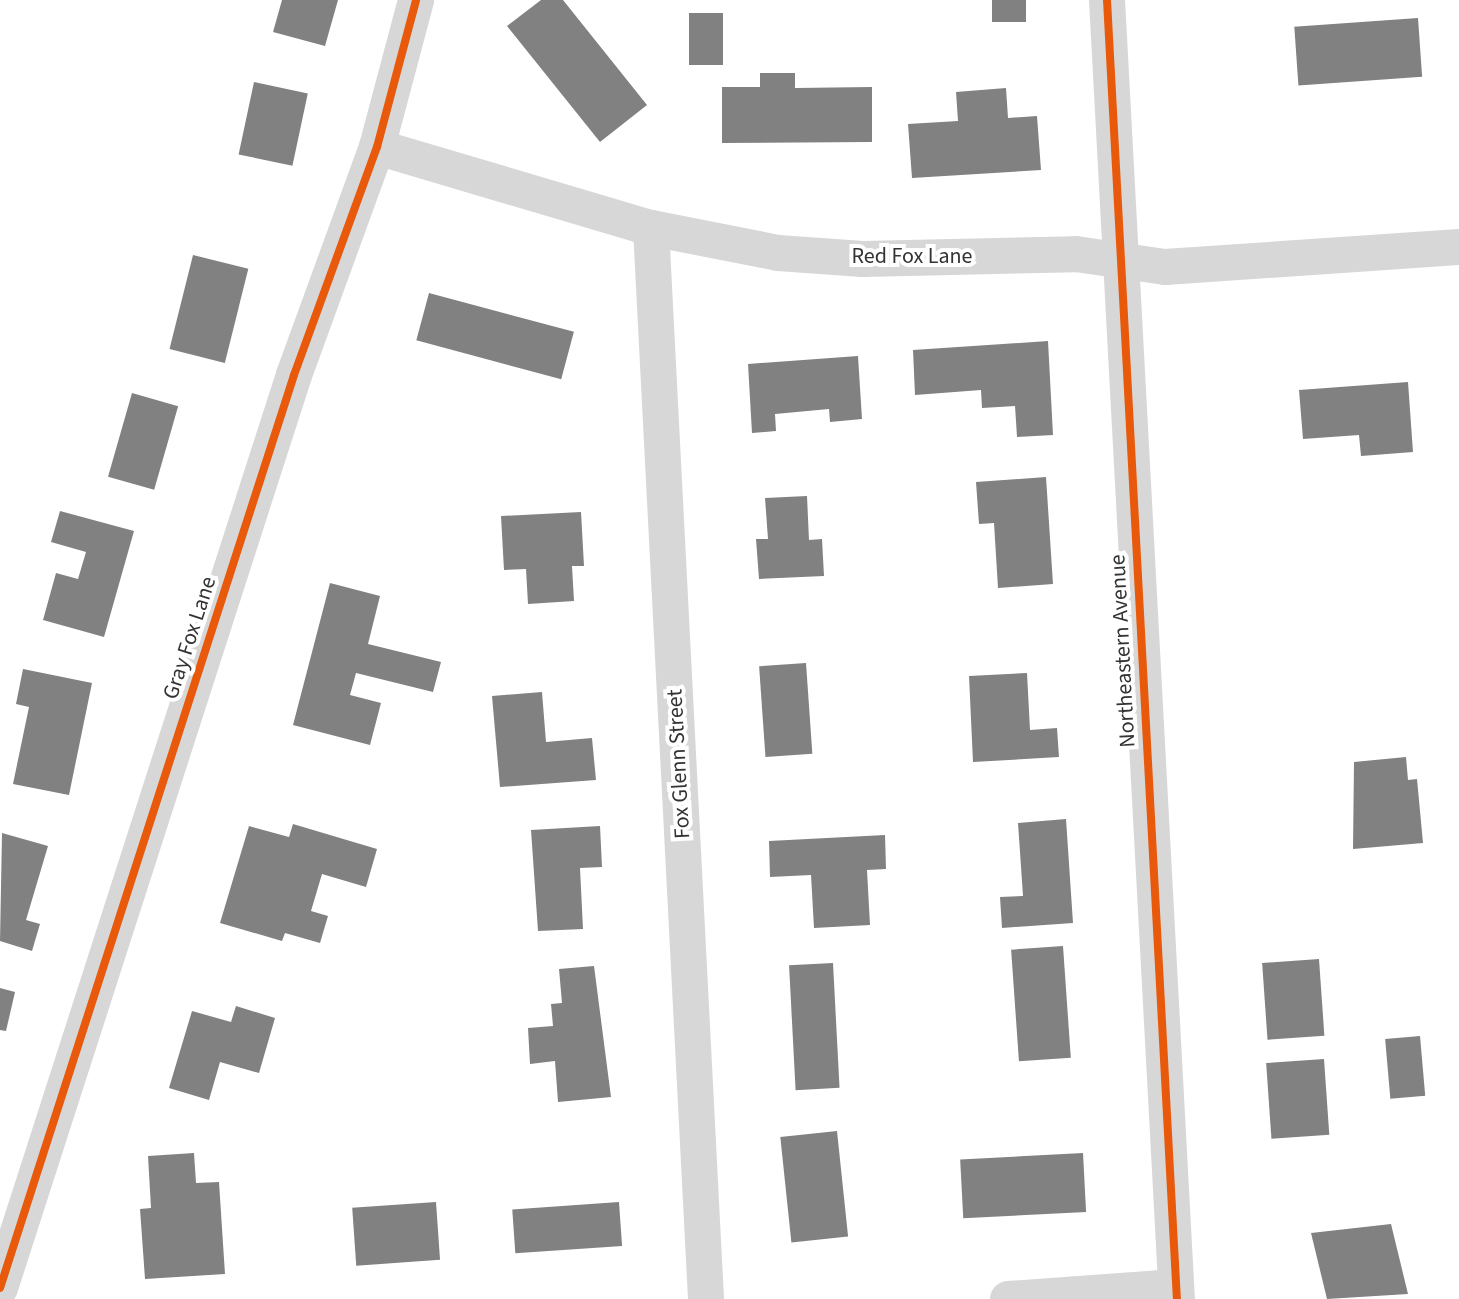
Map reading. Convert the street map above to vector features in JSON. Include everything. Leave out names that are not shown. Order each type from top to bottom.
[{"type":"street","name":"Gray Fox Lane","points":[[0,1288],[294,375],[377,147],[416,0]]},
{"type":"street","name":"Northeastern Avenue","points":[[1107,0],[1176,1293]]},
{"type":"street","name":"Red Fox Lane","points":[[377,147],[651,228],[863,259],[1119,259],[1165,267],[1459,247]]},
{"type":"street","name":"Fox Glenn Street","points":[[651,228],[706,1299]]},
{"type":"street","points":[[1008,1299],[1176,1293]]},
{"type":"building","points":[[282,0],[338,0],[325,46],[273,32]]},
{"type":"building","points":[[541,0],[563,0],[647,105],[600,142],[507,26]]},
{"type":"building","points":[[992,0],[1026,0],[1026,22],[992,22]]},
{"type":"building","points":[[689,13],[723,13],[723,65],[689,65]]},
{"type":"building","points":[[1418,18],[1422,77],[1298,86],[1294,27]]},
{"type":"building","points":[[760,73],[795,73],[795,88],[872,87],[872,142],[722,143],[722,87],[760,87]]},
{"type":"building","points":[[254,82],[308,93],[292,166],[239,154]]},
{"type":"building","points":[[1006,88],[1008,118],[1037,116],[1041,170],[912,178],[908,124],[958,121],[956,92]]},
{"type":"building","points":[[193,255],[248,269],[225,363],[170,349]]},
{"type":"building","points":[[429,293],[574,332],[561,379],[416,340]]},
{"type":"building","points":[[1048,341],[1053,435],[1017,437],[1015,406],[982,408],[981,390],[915,395],[913,350]]},
{"type":"building","points":[[858,356],[862,419],[830,422],[829,409],[775,414],[776,431],[752,433],[748,364]]},
{"type":"building","points":[[1408,382],[1413,452],[1361,456],[1359,435],[1303,439],[1299,390]]},
{"type":"building","points":[[132,393],[178,406],[154,490],[108,477]]},
{"type":"building","points":[[1046,477],[1053,584],[998,588],[994,523],[979,524],[976,482]]},
{"type":"building","points":[[807,496],[809,540],[822,539],[824,576],[759,579],[756,539],[768,539],[765,498]]},
{"type":"building","points":[[60,511],[134,531],[104,637],[43,620],[56,573],[78,579],[86,552],[51,542]]},
{"type":"building","points":[[581,512],[584,566],[572,566],[574,601],[528,604],[526,569],[504,570],[501,516]]},
{"type":"building","points":[[330,583],[380,596],[368,644],[441,662],[433,692],[356,673],[350,695],[381,703],[370,745],[293,725]]},
{"type":"building","points":[[806,663],[812,754],[765,757],[759,666]]},
{"type":"building","points":[[23,669],[92,683],[69,795],[13,784],[29,707],[16,704]]},
{"type":"building","points":[[1027,673],[1030,730],[1057,728],[1059,757],[973,762],[969,676]]},
{"type":"building","points":[[542,692],[546,742],[592,738],[596,780],[500,787],[492,696]]},
{"type":"building","points":[[1406,757],[1408,780],[1417,779],[1423,843],[1353,849],[1354,762]]},
{"type":"building","points":[[1066,819],[1073,923],[1002,928],[1000,897],[1023,896],[1018,823]]},
{"type":"building","points":[[293,824],[377,849],[366,887],[322,874],[311,911],[328,916],[320,943],[285,933],[282,941],[220,923],[249,826],[289,837]]},
{"type":"building","points":[[600,826],[602,867],[580,868],[583,929],[538,931],[531,830]]},
{"type":"building","points":[[2,833],[48,846],[26,920],[40,924],[32,951],[0,941]]},
{"type":"building","points":[[885,835],[886,869],[867,870],[870,925],[814,928],[811,875],[770,877],[769,841]]},
{"type":"building","points":[[1063,946],[1071,1058],[1019,1061],[1011,950]]},
{"type":"building","points":[[1319,959],[1324,1036],[1268,1040],[1262,963]]},
{"type":"building","points":[[833,963],[840,1088],[796,1090],[789,965]]},
{"type":"building","points":[[594,966],[611,1097],[558,1102],[555,1061],[530,1064],[528,1028],[553,1026],[551,1004],[562,1003],[559,969]]},
{"type":"building","points":[[0,988],[15,992],[6,1031],[0,1030]]},
{"type":"building","points":[[236,1006],[275,1018],[259,1073],[220,1062],[209,1100],[169,1088],[192,1011],[231,1022]]},
{"type":"building","points":[[1420,1036],[1425,1096],[1390,1099],[1385,1039]]},
{"type":"building","points":[[1324,1059],[1329,1135],[1271,1139],[1266,1063]]},
{"type":"building","points":[[837,1131],[848,1236],[791,1242],[780,1137]]},
{"type":"building","points":[[194,1153],[196,1183],[219,1182],[225,1274],[145,1279],[140,1209],[151,1208],[148,1156]]},
{"type":"building","points":[[1083,1153],[1086,1212],[963,1218],[960,1159]]},
{"type":"building","points":[[436,1202],[440,1260],[356,1266],[352,1208]]},
{"type":"building","points":[[619,1202],[622,1246],[515,1253],[512,1209]]},
{"type":"building","points":[[1391,1224],[1408,1294],[1327,1299],[1311,1233]]},
{"type":"cycle path","points":[[0,1288],[294,375],[377,147],[416,0]]},
{"type":"cycle path","points":[[1107,0],[1177,1299]]}]
